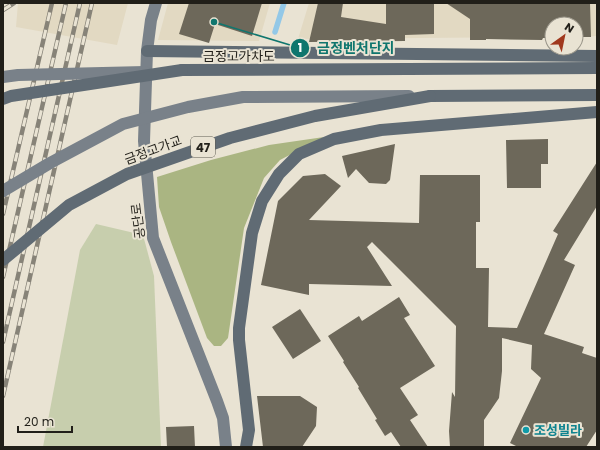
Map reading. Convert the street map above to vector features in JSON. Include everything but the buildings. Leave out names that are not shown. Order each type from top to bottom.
[{"type":"main road","points":[[147,51],[597,56]]},
{"type":"main road","name":"금정고가차도","points":[[3,99],[11,96],[182,70],[597,68]]},
{"type":"main road","name":"47","points":[[430,96],[597,95]]},
{"type":"main road","name":"금정고가교","points":[[3,260],[69,205],[127,174],[230,138],[315,116],[430,96]]},
{"type":"main road","points":[[246,447],[249,430],[239,328],[252,233],[262,201],[279,174],[299,154],[334,138],[381,130],[597,112]]},
{"type":"street","name":"공단로","points":[[156,3],[151,20],[147,51],[144,141],[153,238],[223,418],[226,447]]},
{"type":"street","points":[[3,77],[18,75],[182,70]]},
{"type":"street","points":[[3,191],[50,163],[123,124],[188,107],[243,97],[430,96]]},
{"type":"shaded area","points":[[18,3],[128,3],[117,45],[16,27]]},
{"type":"shaded area","points":[[168,3],[270,3],[259,41],[158,40]]},
{"type":"shaded area","points":[[309,3],[597,3],[597,36],[584,37],[584,16],[544,16],[544,37],[298,39]]},
{"type":"green space","points":[[324,137],[280,160],[264,178],[244,228],[228,338],[221,346],[214,346],[207,338],[159,207],[157,177],[211,160],[269,145]]},
{"type":"green space","points":[[96,224],[143,235],[154,276],[161,447],[43,447],[80,250]]},
{"type":"waterway","points":[[275,32],[284,3]]},
{"type":"railway","points":[[3,10],[14,3]]},
{"type":"railway","points":[[3,214],[52,3]]},
{"type":"railway","points":[[3,277],[66,3]]},
{"type":"railway","points":[[3,342],[80,3]]},
{"type":"railway","points":[[3,396],[92,3]]},
{"type":"place","name":"금정벤처단지","points":[[214,22]]},
{"type":"place","name":"조성빌라","points":[[526,430]]}]
